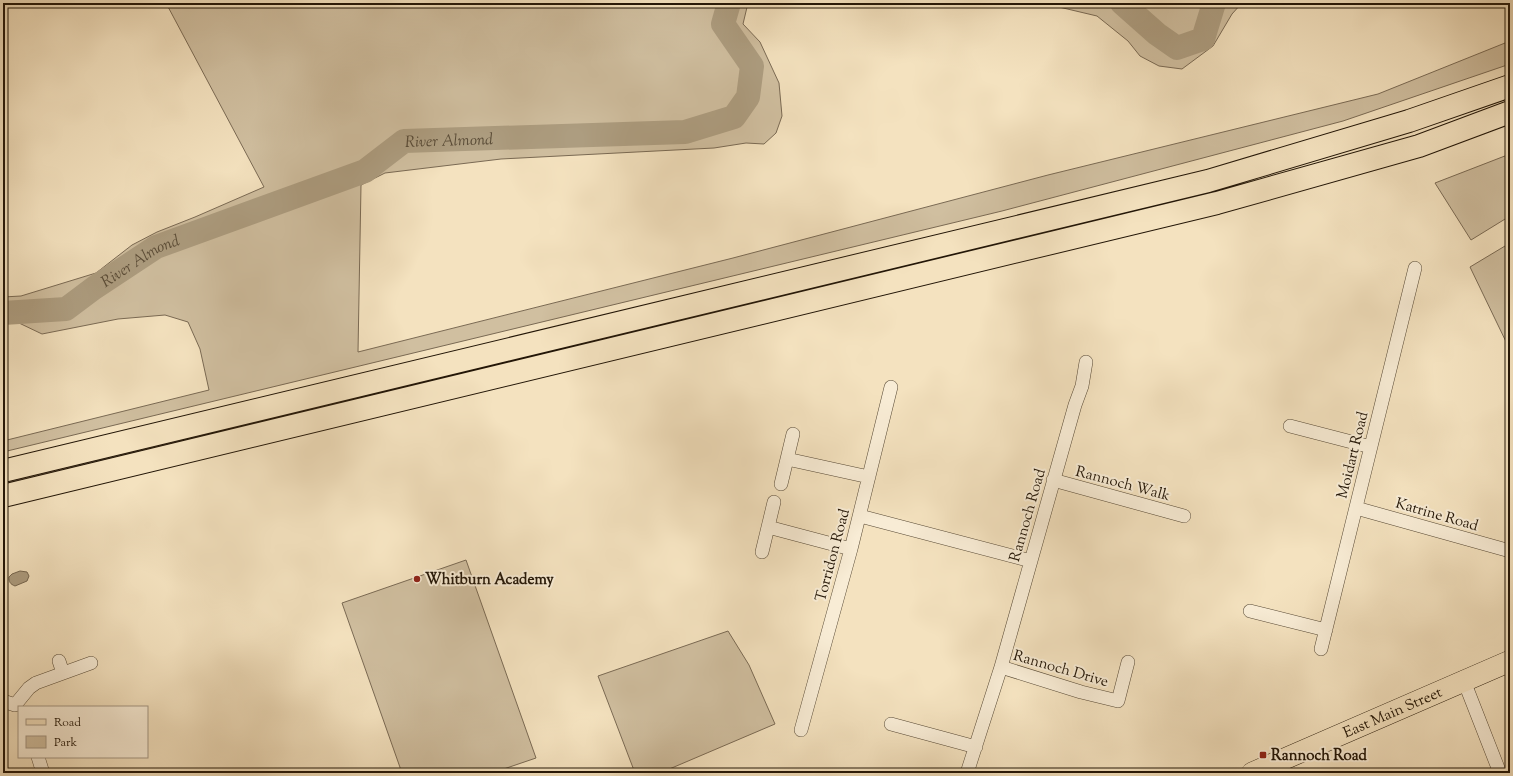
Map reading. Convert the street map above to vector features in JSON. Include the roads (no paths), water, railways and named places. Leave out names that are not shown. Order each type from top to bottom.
[{"type":"highway","points":[[3,470],[1208,180],[1409,121],[1510,86]]},
{"type":"highway","points":[[3,496],[1217,203],[1419,146],[1510,112]]},
{"type":"main road","name":"East Main Street","points":[[1252,773],[1510,661]]},
{"type":"street","name":"Moidart Road","points":[[1321,649],[1415,268]]},
{"type":"street","name":"Rannoch Road","points":[[967,773],[1001,667],[1053,480],[1075,404],[1082,386],[1086,362]]},
{"type":"street","name":"Torridon Road","points":[[801,730],[860,516],[891,387]]},
{"type":"street","points":[[1290,426],[1371,447]]},
{"type":"street","points":[[781,484],[793,434]]},
{"type":"street","points":[[787,459],[869,477]]},
{"type":"street","name":"Rannoch Walk","points":[[1053,480],[1184,516]]},
{"type":"street","points":[[762,552],[774,502]]},
{"type":"street","name":"Katrine Road","points":[[1356,508],[1510,551]]},
{"type":"street","points":[[860,516],[1031,561]]},
{"type":"street","points":[[768,527],[851,549]]},
{"type":"street","points":[[1250,611],[1326,630]]},
{"type":"street","name":"Rannoch Drive","points":[[1001,667],[1081,692],[1118,701],[1128,662]]},
{"type":"street","points":[[12,706],[29,688],[61,667],[90,663]]},
{"type":"street","points":[[1464,681],[1500,773]]},
{"type":"street","points":[[891,724],[976,746]]},
{"type":"street","points":[[38,758],[43,773]]},
{"type":"waterway","name":"River Almond","points":[[3,313],[66,309],[94,288],[156,247],[365,171],[404,141],[685,132],[734,117],[748,97],[752,66],[723,24],[729,3]]},
{"type":"waterway","name":"River Almond","points":[[1122,3],[1157,34],[1177,48],[1203,39],[1214,3]]},
{"type":"place","name":"Whitburn Academy","points":[[417,579]]},
{"type":"place","name":"Rannoch Road","points":[[1263,755]]}]
